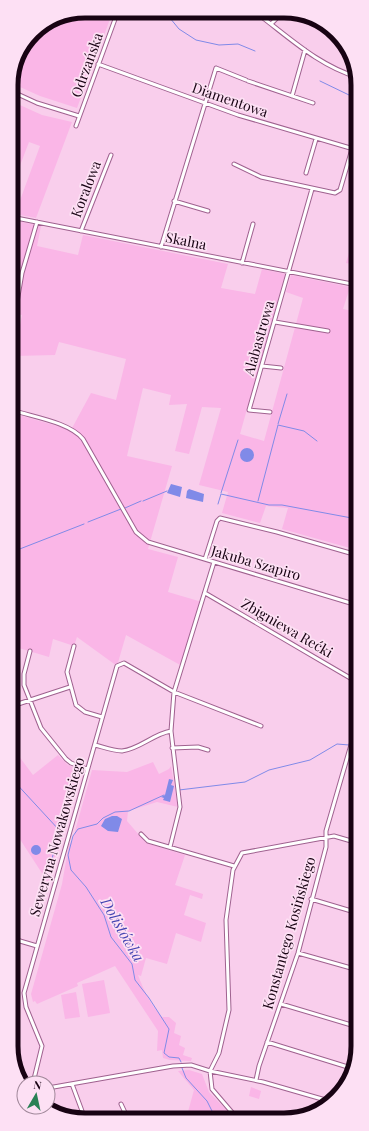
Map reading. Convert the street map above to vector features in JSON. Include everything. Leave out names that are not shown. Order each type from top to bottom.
[{"type":"street","name":"Odrzańska","points":[[76,126],[115,18]]},
{"type":"street","points":[[264,18],[328,66],[350,74]]},
{"type":"street","points":[[271,24],[277,18]]},
{"type":"street","points":[[292,96],[306,50]]},
{"type":"street","name":"Diamentowa","points":[[98,64],[204,104],[351,150]]},
{"type":"street","points":[[161,247],[187,158],[216,68],[247,81],[313,103]]},
{"type":"street","points":[[18,94],[79,116]]},
{"type":"street","points":[[306,172],[316,139]]},
{"type":"street","points":[[234,164],[261,178],[336,193],[340,190],[351,153]]},
{"type":"street","name":"Koralowa","points":[[81,231],[111,155]]},
{"type":"street","name":"Alabastrowa","points":[[270,412],[249,410],[312,189]]},
{"type":"street","points":[[174,201],[208,211]]},
{"type":"street","name":"Skalna","points":[[18,218],[289,273],[351,284]]},
{"type":"street","points":[[18,301],[26,255],[37,222]]},
{"type":"street","points":[[242,263],[253,224]]},
{"type":"street","points":[[275,322],[328,330]]},
{"type":"street","points":[[262,366],[281,368]]},
{"type":"street","name":"Jakuba Szapiro","points":[[18,412],[68,427],[77,432],[83,438],[136,532],[148,542],[351,602]]},
{"type":"street","points":[[205,559],[217,521],[220,518],[277,532],[351,553]]},
{"type":"street","points":[[170,847],[180,808],[171,731],[174,692],[214,562]]},
{"type":"street","name":"Zbigniewa Rećki","points":[[205,592],[351,678]]},
{"type":"street","points":[[74,646],[67,672],[76,705],[80,710],[102,717]]},
{"type":"street","points":[[30,651],[24,680],[41,728],[58,751],[70,763],[88,769]]},
{"type":"street","name":"Seweryna Nowakowskiego","points":[[35,1075],[42,1046],[26,1007],[24,993],[117,666],[124,663],[174,692]]},
{"type":"street","points":[[18,704],[70,687]]},
{"type":"street","points":[[174,692],[261,726]]},
{"type":"street","points":[[95,745],[123,751],[134,748],[165,732],[171,731]]},
{"type":"street","name":"Konstantego Kosińskiego","points":[[256,1080],[258,1066],[298,953],[311,899],[326,847],[326,837],[351,745]]},
{"type":"street","points":[[172,748],[198,747],[208,750]]},
{"type":"street","points":[[142,834],[148,841],[234,866]]},
{"type":"street","points":[[233,1113],[212,1089],[210,1071],[219,1053],[229,1010],[225,931],[234,866],[241,854],[244,852],[320,840],[326,837],[334,836],[351,841]]},
{"type":"street","points":[[311,899],[351,911]]},
{"type":"street","points":[[18,940],[37,946]]},
{"type":"street","points":[[298,953],[351,968]]},
{"type":"street","points":[[281,1004],[351,1025]]},
{"type":"street","points":[[267,1042],[348,1067]]},
{"type":"street","points":[[56,1087],[191,1065],[210,1071],[256,1080],[323,1100]]},
{"type":"street","points":[[72,1084],[83,1113]]},
{"type":"street","points":[[122,1104],[126,1113]]},
{"type":"shaded area","points":[[110,18],[77,108],[40,96],[18,86],[20,67],[32,44],[51,27],[72,19]]},
{"type":"shaded area","points":[[18,104],[42,115],[72,122],[36,218],[18,215],[18,206],[40,146],[29,142],[18,171]]},
{"type":"shaded area","points":[[18,221],[41,226],[37,246],[78,255],[83,235],[228,264],[221,288],[255,294],[262,269],[285,274],[240,434],[264,441],[303,298],[286,292],[291,275],[350,287],[343,309],[351,311],[351,548],[282,529],[288,508],[266,506],[260,523],[222,513],[228,492],[199,485],[221,408],[202,407],[189,454],[175,451],[187,404],[169,405],[171,395],[143,388],[127,456],[172,466],[148,549],[178,557],[168,592],[202,602],[182,666],[126,635],[117,666],[77,637],[74,646],[53,639],[49,657],[18,648],[18,415],[71,430],[91,393],[116,400],[126,359],[59,342],[55,355],[18,356],[18,336],[22,315],[18,314]]},
{"type":"shaded area","points":[[351,246],[351,264],[346,263]]},
{"type":"shaded area","points":[[18,755],[33,775],[58,755],[68,765],[81,771],[49,884],[18,836]]},
{"type":"shaded area","points":[[153,762],[159,774],[169,769],[171,766],[178,807],[157,802],[128,811],[127,821],[146,843],[185,855],[175,885],[203,894],[202,899],[190,895],[184,915],[206,923],[201,942],[176,933],[167,964],[146,958],[141,976],[138,975],[154,1008],[162,1017],[169,1017],[176,1023],[174,1033],[181,1036],[179,1045],[185,1048],[183,1055],[192,1058],[191,1061],[170,1060],[163,1058],[162,1050],[157,1051],[158,1031],[115,966],[77,983],[78,986],[37,1004],[35,1001],[33,1002],[31,994],[62,884],[69,844],[72,842],[92,770],[127,772]]},
{"type":"shaded area","points":[[104,980],[110,1013],[88,1017],[82,984]]},
{"type":"shaded area","points":[[76,992],[80,1017],[65,1019],[61,995]]},
{"type":"shaded area","points":[[189,1070],[202,1074],[209,1092],[229,1113],[188,1113],[194,1090],[178,1071]]},
{"type":"shaded area","points":[[251,1087],[261,1091],[259,1099],[249,1096]]},
{"type":"water","points":[[247,448],[252,450],[254,455],[252,460],[247,462],[242,460],[240,455],[242,450]]},
{"type":"water","points":[[171,484],[182,487],[180,497],[167,493]]},
{"type":"water","points":[[189,489],[204,494],[203,502],[186,498],[187,491]]},
{"type":"water","points":[[169,779],[173,780],[171,785],[174,786],[170,802],[163,800],[164,798],[161,797],[165,795]]},
{"type":"water","points":[[112,816],[117,816],[122,819],[118,832],[108,831],[101,826],[105,819]]},
{"type":"water","points":[[34,845],[38,845],[40,846],[40,854],[34,855],[31,852],[31,848]]},
{"type":"waterway","points":[[170,18],[179,29],[196,40],[219,45],[238,44],[255,51]]},
{"type":"waterway","points":[[320,81],[349,95]]},
{"type":"waterway","points":[[278,424],[287,394]]},
{"type":"waterway","points":[[258,501],[278,425],[304,431],[317,441]]},
{"type":"waterway","points":[[221,493],[238,440]]},
{"type":"waterway","points":[[143,501],[167,491]]},
{"type":"waterway","points":[[218,504],[221,494],[269,505],[282,505],[351,518]]},
{"type":"waterway","points":[[125,508],[141,501]]},
{"type":"waterway","points":[[88,522],[121,509]]},
{"type":"waterway","points":[[18,550],[84,524]]},
{"type":"waterway","name":"Dolistówka","points":[[179,790],[245,782],[269,770],[310,760],[337,744],[349,745]]},
{"type":"waterway","points":[[18,786],[60,831]]},
{"type":"waterway","name":"Dolistówka","points":[[164,795],[129,811],[115,812],[103,818],[97,824],[78,829],[73,836],[68,855],[71,870],[86,887],[104,915],[111,937],[132,964],[135,980],[149,998],[169,1029],[164,1053],[169,1057],[179,1058],[181,1062]]},
{"type":"waterway","points":[[52,859],[59,830]]},
{"type":"waterway","name":"Dolistówka","points":[[182,1068],[186,1078],[207,1101],[213,1113]]}]
